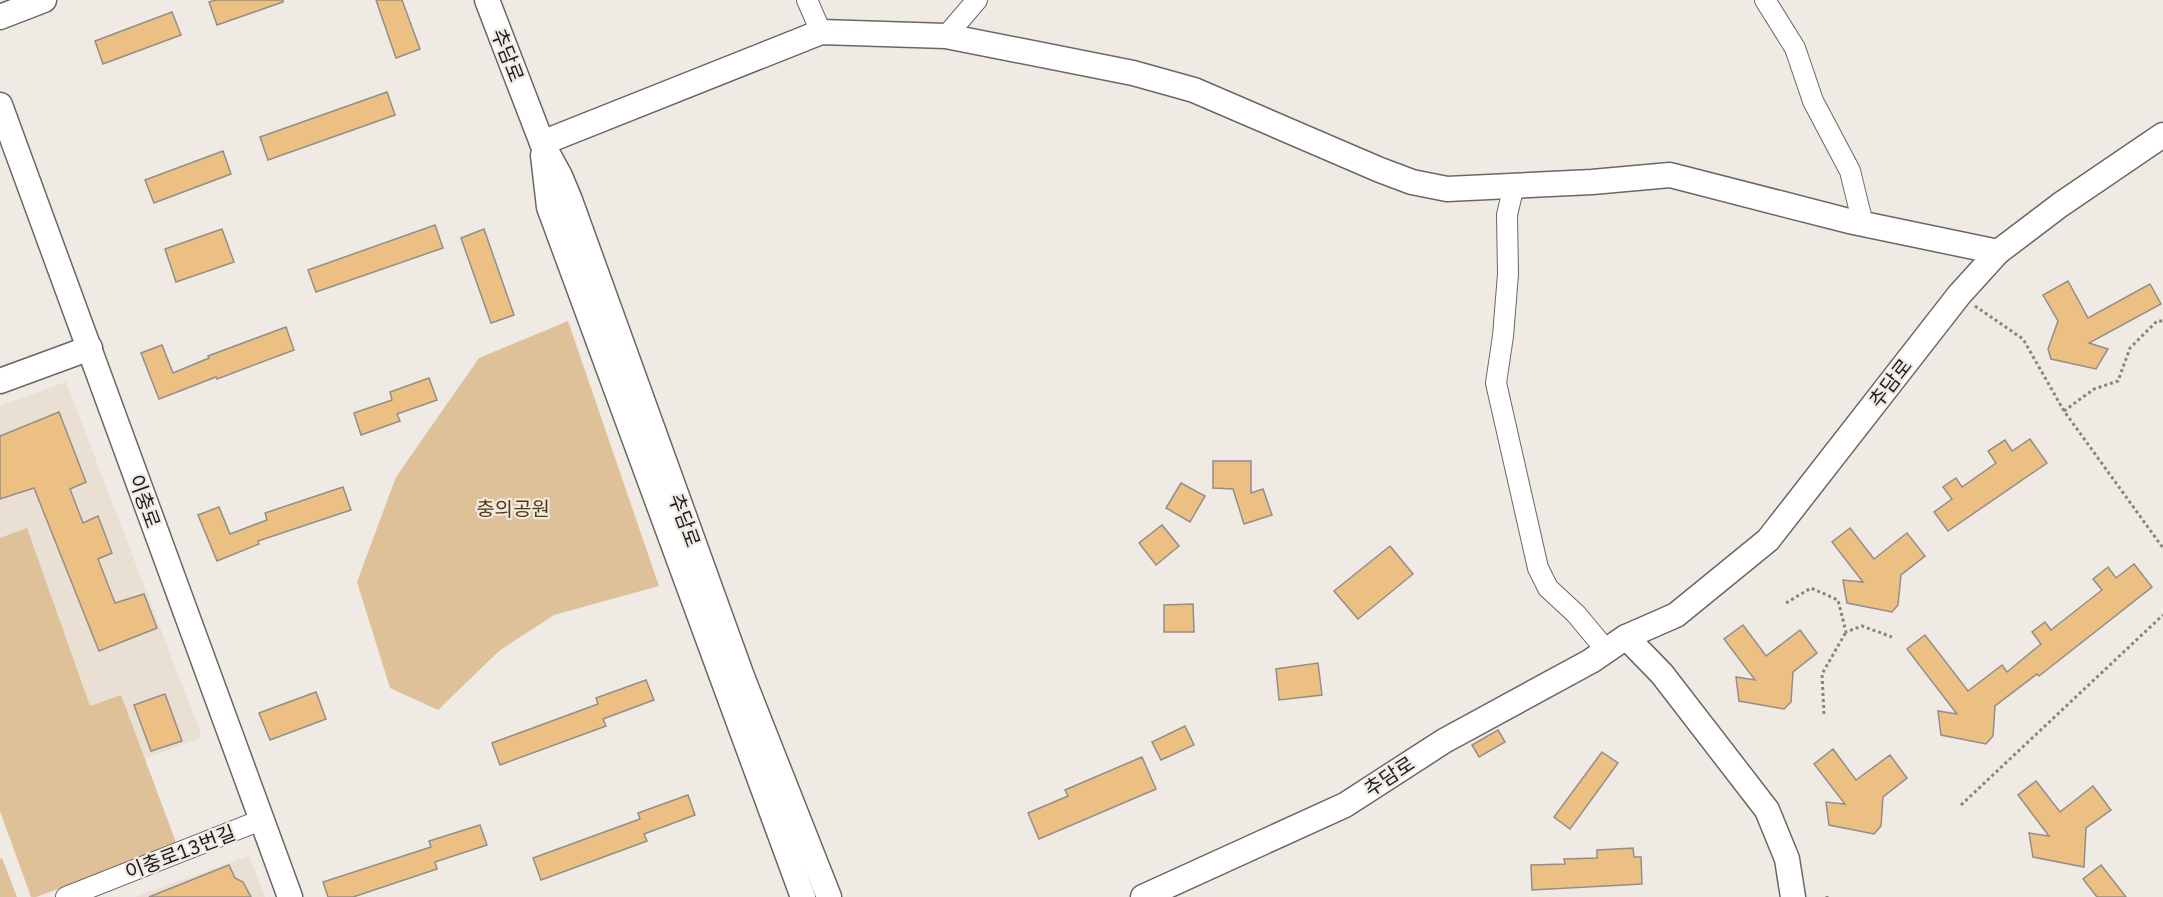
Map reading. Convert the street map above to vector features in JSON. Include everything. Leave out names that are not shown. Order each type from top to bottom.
[{"type":"street","points":[[0,17],[44,0]]},
{"type":"street","name":"추담로","points":[[487,0],[542,143],[570,200],[743,679],[829,897]]},
{"type":"street","points":[[807,0],[821,32]]},
{"type":"street","points":[[946,36],[977,0]]},
{"type":"street","points":[[1765,0],[1796,48],[1813,101],[1850,171],[1863,224]]},
{"type":"street","points":[[542,143],[821,32],[946,36],[1133,73],[1194,90],[1412,182],[1447,189],[1592,182],[1670,175],[1863,224],[1998,252]]},
{"type":"street","name":"이충로","points":[[0,105],[290,897]]},
{"type":"street","name":"추담로","points":[[1143,897],[1345,804],[1444,741],[1591,661],[1626,638],[1676,615],[1768,540],[1959,295],[1998,252],[2060,205],[2163,135]]},
{"type":"street","name":"추담로","points":[[542,143],[549,207],[803,897]]},
{"type":"street","points":[[1514,185],[1507,215],[1508,274],[1503,336],[1496,383],[1539,568],[1548,588],[1576,614],[1606,650]]},
{"type":"street","points":[[0,381],[90,348]]},
{"type":"street","points":[[1626,638],[1662,674],[1767,810],[1787,859],[1793,897]]},
{"type":"street","name":"이충로13번길","points":[[66,897],[261,820]]},
{"type":"path","points":[[1959,295],[2024,339],[2064,411],[2163,549]]},
{"type":"path","points":[[2064,411],[2094,389],[2118,381],[2130,348],[2157,321],[2163,321]]},
{"type":"path","points":[[1786,603],[1811,588],[1838,600],[1846,632]]},
{"type":"path","points":[[1961,805],[2163,615]]},
{"type":"path","points":[[1824,714],[1822,674],[1846,632],[1862,626],[1892,637]]},
{"type":"shaded area","points":[[66,382],[202,737],[145,759],[121,696],[0,740],[0,406]]},
{"type":"shaded area","points":[[249,856],[265,897],[135,897]]},
{"type":"green space","name":"충의공원","points":[[568,321],[659,586],[554,615],[499,651],[438,710],[390,688],[357,582],[396,477],[479,358]]},
{"type":"green space","points":[[27,528],[90,706],[121,695],[177,845],[36,897],[31,897],[0,811],[0,538]]},
{"type":"green space","points":[[2,858],[17,897],[0,897],[0,859]]},
{"type":"building","points":[[216,0],[283,0],[283,2],[217,25],[209,2]]},
{"type":"building","points":[[376,0],[402,0],[420,49],[396,58]]},
{"type":"building","points":[[172,12],[181,35],[103,64],[95,41]]},
{"type":"building","points":[[387,92],[395,115],[268,160],[260,137]]},
{"type":"building","points":[[223,151],[231,174],[154,203],[145,180]]},
{"type":"building","points":[[435,225],[443,248],[316,292],[308,270]]},
{"type":"building","points":[[222,229],[234,262],[176,282],[165,249]]},
{"type":"building","points":[[484,229],[514,315],[491,323],[461,238]]},
{"type":"building","points":[[2068,281],[2088,318],[2150,284],[2161,304],[2089,343],[2108,349],[2096,369],[2051,359],[2048,349],[2058,321],[2043,295]]},
{"type":"building","points":[[286,327],[294,350],[159,399],[141,353],[162,345],[173,373],[209,358],[208,356]]},
{"type":"building","points":[[429,378],[437,400],[397,414],[400,421],[361,435],[354,413],[392,400],[390,392]]},
{"type":"building","points":[[59,412],[86,482],[70,489],[83,523],[98,516],[112,553],[98,559],[115,603],[144,594],[157,628],[99,651],[34,488],[0,499],[0,436]]},
{"type":"building","points":[[2030,439],[2047,463],[1948,531],[1934,512],[1952,499],[1943,487],[1956,478],[1962,487],[1996,463],[1988,451],[2005,440],[2012,451]]},
{"type":"building","points":[[1213,461],[1251,461],[1251,493],[1263,489],[1272,515],[1244,524],[1233,489],[1213,488]]},
{"type":"building","points":[[1181,483],[1205,496],[1190,522],[1166,508]]},
{"type":"building","points":[[343,487],[351,510],[258,541],[259,544],[217,561],[198,515],[219,507],[230,534],[267,520],[265,513]]},
{"type":"building","points":[[1162,525],[1179,546],[1156,565],[1139,543]]},
{"type":"building","points":[[1850,528],[1874,559],[1907,533],[1925,556],[1901,575],[1898,605],[1892,612],[1847,603],[1843,580],[1863,582],[1832,542]]},
{"type":"building","points":[[1390,546],[1413,574],[1358,619],[1334,591]]},
{"type":"building","points":[[2134,564],[2152,587],[2039,676],[2037,674],[1995,706],[1993,736],[1986,744],[1941,735],[1938,711],[1957,714],[1907,649],[1925,635],[1968,691],[2002,665],[2007,672],[2041,644],[2032,632],[2045,622],[2051,630],[2102,590],[2093,579],[2108,567],[2116,578]]},
{"type":"building","points":[[1193,604],[1194,632],[1164,632],[1164,605]]},
{"type":"building","points":[[1743,625],[1766,656],[1800,630],[1817,653],[1793,672],[1791,702],[1784,709],[1739,701],[1736,677],[1755,680],[1724,639]]},
{"type":"building","points":[[1318,663],[1322,695],[1279,700],[1276,669]]},
{"type":"building","points":[[646,680],[654,700],[603,719],[606,726],[500,765],[492,743],[598,704],[596,698]]},
{"type":"building","points":[[316,692],[326,719],[270,740],[259,713]]},
{"type":"building","points":[[165,694],[182,741],[151,751],[134,705]]},
{"type":"building","points":[[1185,726],[1194,745],[1161,760],[1152,742]]},
{"type":"building","points":[[1498,730],[1505,742],[1479,757],[1472,745]]},
{"type":"building","points":[[1833,749],[1856,780],[1890,755],[1907,778],[1883,797],[1881,826],[1874,834],[1829,825],[1826,802],[1845,804],[1814,764]]},
{"type":"building","points":[[1602,752],[1618,763],[1570,829],[1554,817]]},
{"type":"building","points":[[1142,757],[1156,789],[1039,839],[1028,813],[1068,796],[1065,790]]},
{"type":"building","points":[[2036,781],[2060,812],[2093,786],[2111,810],[2086,828],[2084,867],[2033,857],[2029,833],[2049,836],[2018,795]]},
{"type":"building","points":[[688,795],[695,815],[644,834],[647,841],[541,880],[533,858],[640,819],[638,813]]},
{"type":"building","points":[[480,825],[487,845],[435,862],[437,869],[353,897],[328,897],[323,882],[431,847],[429,841]]},
{"type":"building","points":[[1633,848],[1634,857],[1641,857],[1642,884],[1532,890],[1531,865],[1565,864],[1564,859],[1597,858],[1597,850]]},
{"type":"building","points":[[229,865],[235,878],[243,882],[251,897],[149,897]]},
{"type":"building","points":[[2101,865],[2126,897],[2097,897],[2083,879]]}]
